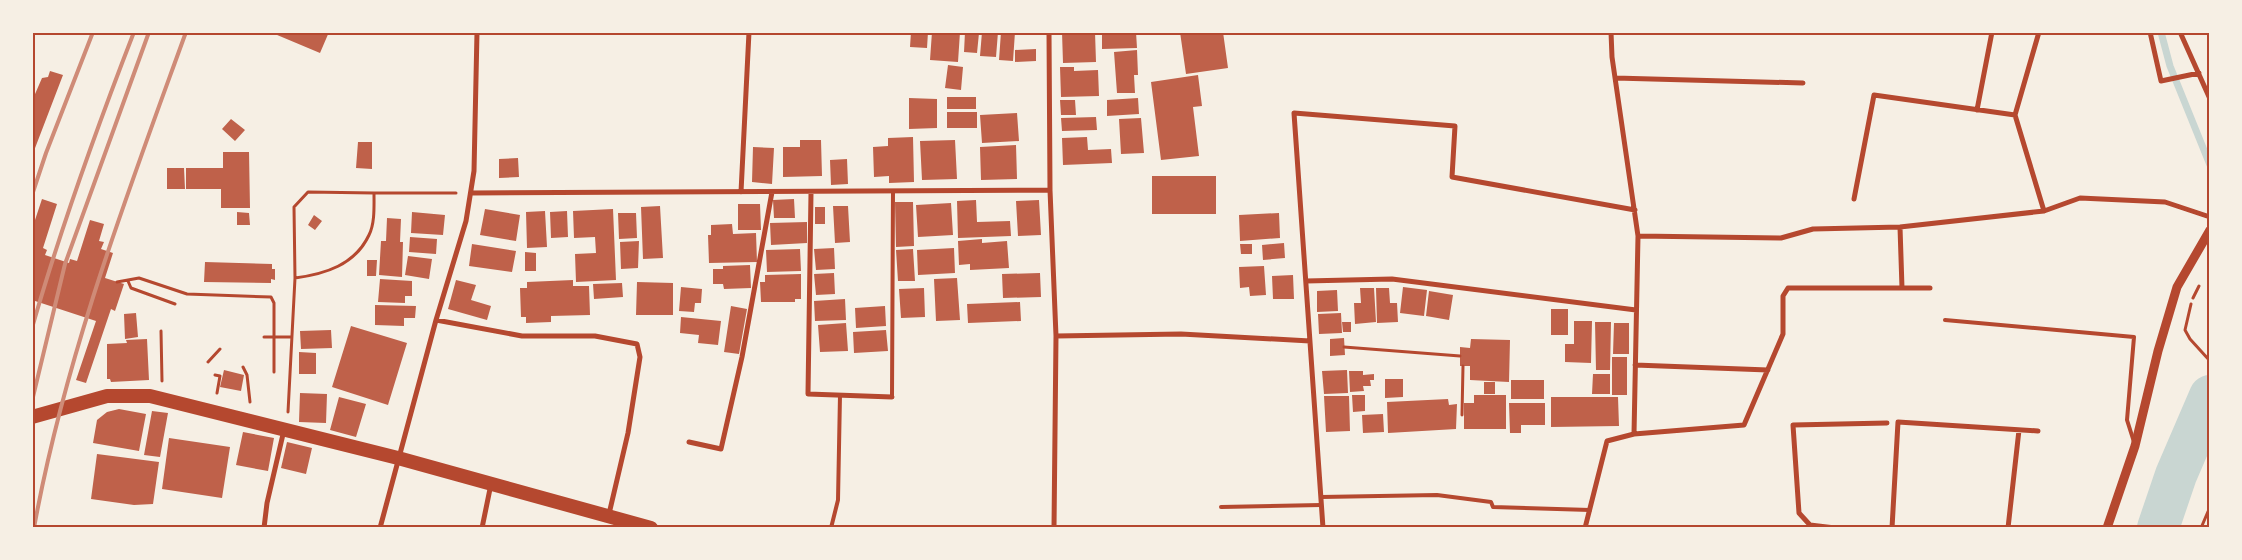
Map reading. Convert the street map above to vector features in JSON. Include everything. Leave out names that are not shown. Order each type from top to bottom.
[{"type":"highway","points":[[32,417],[90,399],[125,395],[150,396],[398,458],[651,528]]},
{"type":"street","points":[[380,528],[436,320],[466,221],[474,171],[477,32]]},
{"type":"street","points":[[741,192],[749,32]]},
{"type":"street","points":[[1049,32],[1050,190],[1056,336],[1054,528]]},
{"type":"street","points":[[1611,32],[1638,236],[1634,434]]},
{"type":"street","points":[[1977,110],[1992,32]]},
{"type":"street","points":[[2039,32],[2016,115],[2044,212]]},
{"type":"street","points":[[2150,32],[2161,81],[2199,73]]},
{"type":"street","points":[[2180,32],[2210,98]]},
{"type":"street","points":[[1616,78],[1803,83]]},
{"type":"street","points":[[1854,199],[1874,95],[2016,115]]},
{"type":"street","points":[[1323,528],[1294,114],[1455,126],[1452,177],[1636,210]]},
{"type":"street","points":[[471,193],[811,193],[1050,190]]},
{"type":"street","points":[[689,442],[721,449],[742,357],[772,192]]},
{"type":"street","points":[[811,193],[808,394],[892,397]]},
{"type":"street","points":[[1638,236],[1781,238],[1813,229],[1900,227],[2044,212],[2080,198],[2165,202],[2210,217]]},
{"type":"street","points":[[1900,227],[1902,288]]},
{"type":"street","points":[[2107,528],[2135,446],[2177,287],[2210,230]]},
{"type":"street","points":[[1306,281],[1392,279],[1636,310]]},
{"type":"street","points":[[1585,528],[1607,441],[1634,434],[1744,425],[1783,334],[1783,296],[1788,288],[1930,288]]},
{"type":"street","points":[[436,320],[522,336],[595,336],[637,344],[640,357],[628,433],[609,515]]},
{"type":"street","points":[[1056,336],[1181,334],[1310,340]]},
{"type":"street","points":[[1635,365],[1768,370]]},
{"type":"street","points":[[1892,528],[1898,422],[2038,431]]},
{"type":"street","points":[[1835,528],[1810,526],[1799,513],[1793,425],[1887,423]]},
{"type":"street","points":[[264,528],[267,503],[284,430]]},
{"type":"street","points":[[2008,528],[2018,430]]},
{"type":"street","points":[[482,528],[492,484]]},
{"type":"lane","points":[[892,397],[893,192]]},
{"type":"lane","points":[[1945,320],[2134,337],[2127,420],[2135,446]]},
{"type":"lane","points":[[832,528],[838,500],[840,395]]},
{"type":"lane","points":[[1321,498],[1437,495],[1491,502],[1493,507],[1590,510]]},
{"type":"lane","points":[[1221,508],[1321,505]]},
{"type":"path","points":[[284,430],[289,408],[295,278],[294,207],[300,198],[308,192],[471,193]]},
{"type":"path","points":[[295,278],[325,273],[344,264],[358,252],[370,234],[374,193]]},
{"type":"path","points":[[117,282],[139,278],[187,294],[271,297],[274,304],[274,372]]},
{"type":"path","points":[[128,281],[131,288],[175,304]]},
{"type":"path","points":[[2201,282],[2192,299],[2186,330],[2190,339],[2210,361]]},
{"type":"path","points":[[161,331],[162,382]]},
{"type":"path","points":[[264,337],[291,337]]},
{"type":"path","points":[[1344,347],[1460,356]]},
{"type":"path","points":[[208,362],[220,349]]},
{"type":"path","points":[[1462,415],[1463,366]]},
{"type":"path","points":[[244,367],[248,375],[250,402]]},
{"type":"path","points":[[215,375],[220,376],[217,393]]},
{"type":"path","points":[[2201,528],[2210,507]]},
{"type":"building","points":[[270,32],[329,32],[320,53]]},
{"type":"building","points":[[911,32],[928,32],[927,48],[910,47]]},
{"type":"building","points":[[932,32],[960,32],[958,62],[930,60]]},
{"type":"building","points":[[965,32],[979,33],[977,53],[964,52]]},
{"type":"building","points":[[982,32],[998,32],[996,57],[980,56]]},
{"type":"building","points":[[1001,32],[1015,32],[1013,61],[999,60]]},
{"type":"building","points":[[1062,32],[1095,32],[1096,62],[1063,63]]},
{"type":"building","points":[[1102,32],[1136,32],[1137,48],[1102,49]]},
{"type":"building","points":[[1180,32],[1223,32],[1228,68],[1186,74]]},
{"type":"building","points":[[1036,49],[1036,61],[1015,62],[1015,50]]},
{"type":"building","points":[[1137,50],[1138,75],[1134,75],[1135,93],[1117,93],[1114,52]]},
{"type":"building","points":[[948,65],[963,67],[961,90],[945,88]]},
{"type":"building","points":[[1060,67],[1074,67],[1074,71],[1098,70],[1099,96],[1061,97]]},
{"type":"building","points":[[50,71],[63,75],[32,156],[32,101],[42,78],[48,77]]},
{"type":"building","points":[[1198,75],[1202,106],[1193,107],[1199,156],[1161,160],[1151,82]]},
{"type":"building","points":[[947,97],[976,97],[976,109],[947,109]]},
{"type":"building","points":[[909,98],[937,99],[937,128],[909,129]]},
{"type":"building","points":[[1138,98],[1139,114],[1107,116],[1107,100]]},
{"type":"building","points":[[1060,100],[1075,100],[1076,115],[1061,115]]},
{"type":"building","points":[[947,112],[977,112],[977,128],[947,128]]},
{"type":"building","points":[[1017,113],[1019,141],[982,143],[980,115]]},
{"type":"building","points":[[1096,117],[1097,130],[1062,131],[1061,118]]},
{"type":"building","points":[[1141,118],[1144,153],[1121,154],[1119,119]]},
{"type":"building","points":[[231,119],[245,130],[235,141],[222,129]]},
{"type":"building","points":[[913,137],[914,182],[889,183],[889,176],[874,177],[873,147],[888,146],[888,138]]},
{"type":"building","points":[[1087,137],[1088,150],[1111,149],[1112,163],[1063,165],[1062,138]]},
{"type":"building","points":[[800,140],[821,140],[822,176],[783,177],[783,147],[800,147]]},
{"type":"building","points":[[955,140],[957,179],[922,180],[920,141]]},
{"type":"building","points":[[358,142],[372,142],[372,169],[356,168]]},
{"type":"building","points":[[1016,145],[1017,179],[981,180],[980,147]]},
{"type":"building","points":[[753,147],[774,148],[772,184],[752,182]]},
{"type":"building","points":[[223,152],[249,152],[250,208],[221,208],[221,189],[186,189],[186,168],[223,168]]},
{"type":"building","points":[[518,158],[519,177],[499,178],[499,159]]},
{"type":"building","points":[[847,159],[848,184],[831,185],[830,160]]},
{"type":"building","points":[[167,168],[184,168],[185,189],[167,189]]},
{"type":"building","points":[[1152,176],[1216,176],[1216,214],[1152,214]]},
{"type":"building","points":[[42,199],[57,204],[43,248],[47,250],[45,255],[69,263],[70,259],[77,261],[90,220],[104,224],[99,241],[104,242],[101,249],[113,253],[105,278],[124,284],[115,311],[111,309],[86,383],[76,380],[96,321],[32,300],[32,229]]},
{"type":"building","points":[[794,199],[795,218],[774,218],[773,200]]},
{"type":"building","points":[[976,200],[977,222],[1010,221],[1011,236],[958,238],[957,201]]},
{"type":"building","points":[[1039,200],[1041,235],[1018,236],[1016,201]]},
{"type":"building","points":[[895,202],[913,202],[914,246],[896,247]]},
{"type":"building","points":[[951,203],[953,235],[918,237],[916,205]]},
{"type":"building","points":[[738,204],[760,204],[761,230],[738,230]]},
{"type":"building","points":[[660,206],[663,258],[643,259],[641,207]]},
{"type":"building","points":[[833,206],[848,206],[850,242],[835,243]]},
{"type":"building","points":[[815,207],[825,207],[825,224],[815,224]]},
{"type":"building","points":[[485,209],[520,215],[516,241],[480,235]]},
{"type":"building","points":[[613,209],[616,280],[576,282],[575,254],[596,253],[595,237],[574,238],[573,211]]},
{"type":"building","points":[[545,211],[547,247],[527,248],[526,212]]},
{"type":"building","points":[[567,211],[568,237],[551,238],[550,212]]},
{"type":"building","points":[[237,212],[249,213],[250,225],[237,225]]},
{"type":"building","points":[[412,212],[445,215],[443,235],[411,233]]},
{"type":"building","points":[[618,213],[636,213],[637,238],[619,239]]},
{"type":"building","points":[[1279,213],[1280,238],[1240,241],[1239,215]]},
{"type":"building","points":[[314,215],[322,221],[315,230],[308,225]]},
{"type":"building","points":[[387,218],[401,219],[400,242],[403,242],[402,277],[379,275],[381,241],[386,241]]},
{"type":"building","points":[[807,222],[807,243],[771,245],[770,223]]},
{"type":"building","points":[[732,224],[733,234],[756,233],[757,262],[709,263],[708,235],[711,235],[711,225]]},
{"type":"building","points":[[410,237],[437,239],[436,254],[409,252]]},
{"type":"building","points":[[982,239],[982,243],[1007,241],[1009,268],[970,270],[970,264],[959,265],[958,241]]},
{"type":"building","points":[[639,241],[638,268],[621,269],[620,242]]},
{"type":"building","points":[[1284,243],[1285,258],[1263,260],[1262,245]]},
{"type":"building","points":[[472,244],[516,251],[512,272],[469,266]]},
{"type":"building","points":[[1240,244],[1252,244],[1252,254],[1241,254]]},
{"type":"building","points":[[834,248],[835,269],[816,270],[814,249]]},
{"type":"building","points":[[954,248],[955,273],[918,275],[917,250]]},
{"type":"building","points":[[800,249],[801,271],[767,272],[766,250]]},
{"type":"building","points":[[913,249],[915,281],[898,281],[896,250]]},
{"type":"building","points":[[525,252],[536,253],[536,271],[525,271]]},
{"type":"building","points":[[408,256],[432,259],[429,279],[405,275]]},
{"type":"building","points":[[367,260],[377,260],[376,276],[367,276]]},
{"type":"building","points":[[205,262],[272,264],[272,269],[275,269],[275,280],[271,279],[271,283],[204,282]]},
{"type":"building","points":[[750,265],[751,288],[724,289],[723,284],[713,284],[713,269],[723,269],[723,266]]},
{"type":"building","points":[[1264,266],[1266,295],[1250,296],[1249,287],[1240,288],[1239,267]]},
{"type":"building","points":[[834,273],[835,294],[816,295],[814,274]]},
{"type":"building","points":[[1040,273],[1041,297],[1003,298],[1002,274]]},
{"type":"building","points":[[801,274],[801,299],[795,299],[795,302],[761,302],[760,282],[765,282],[765,275]]},
{"type":"building","points":[[1293,275],[1294,299],[1273,299],[1272,276]]},
{"type":"building","points":[[957,278],[960,320],[936,321],[934,279]]},
{"type":"building","points":[[380,279],[412,281],[412,296],[405,296],[405,303],[378,302]]},
{"type":"building","points":[[456,280],[476,285],[471,300],[491,306],[487,320],[448,309]]},
{"type":"building","points":[[573,280],[573,286],[589,286],[590,315],[551,316],[551,322],[526,323],[526,317],[521,317],[520,288],[527,288],[527,282]]},
{"type":"building","points":[[637,282],[673,283],[673,315],[636,315]]},
{"type":"building","points":[[622,283],[623,297],[594,299],[593,284]]},
{"type":"building","points":[[681,287],[702,289],[701,303],[695,303],[694,312],[679,311]]},
{"type":"building","points":[[1403,287],[1427,290],[1424,316],[1400,313]]},
{"type":"building","points":[[924,288],[925,317],[901,318],[899,289]]},
{"type":"building","points":[[1360,288],[1374,288],[1376,322],[1355,324],[1354,303],[1361,303]]},
{"type":"building","points":[[1376,288],[1389,288],[1390,303],[1397,303],[1398,322],[1377,323]]},
{"type":"building","points":[[1337,290],[1338,311],[1317,312],[1317,291]]},
{"type":"building","points":[[1429,291],[1453,295],[1449,320],[1426,316]]},
{"type":"building","points":[[845,299],[846,320],[815,321],[814,301]]},
{"type":"building","points":[[1020,302],[1021,321],[968,323],[967,304]]},
{"type":"building","points":[[375,305],[416,306],[415,318],[404,318],[404,326],[375,325]]},
{"type":"building","points":[[731,306],[747,309],[739,354],[724,352]]},
{"type":"building","points":[[885,306],[886,326],[856,328],[855,308]]},
{"type":"building","points":[[1551,309],[1568,309],[1568,335],[1551,335]]},
{"type":"building","points":[[136,313],[138,337],[125,339],[124,314]]},
{"type":"building","points":[[1341,313],[1342,333],[1319,334],[1318,314]]},
{"type":"building","points":[[681,317],[721,321],[718,345],[698,343],[699,335],[680,333]]},
{"type":"building","points":[[1574,321],[1592,321],[1591,363],[1565,362],[1565,344],[1574,344]]},
{"type":"building","points":[[1342,322],[1351,322],[1351,332],[1343,332]]},
{"type":"building","points":[[1595,322],[1611,322],[1610,370],[1596,370]]},
{"type":"building","points":[[846,323],[848,351],[820,352],[818,325]]},
{"type":"building","points":[[1614,323],[1629,323],[1629,354],[1613,354]]},
{"type":"building","points":[[351,326],[407,343],[388,405],[332,387]]},
{"type":"building","points":[[331,330],[332,348],[301,349],[300,331]]},
{"type":"building","points":[[886,330],[888,351],[854,353],[853,332]]},
{"type":"building","points":[[1344,338],[1345,355],[1330,356],[1330,339]]},
{"type":"building","points":[[147,339],[149,380],[111,382],[110,379],[107,379],[107,344],[127,343],[126,340]]},
{"type":"building","points":[[1471,339],[1510,340],[1509,382],[1470,380],[1470,366],[1460,366],[1460,347],[1470,348]]},
{"type":"building","points":[[299,352],[316,353],[316,374],[299,374]]},
{"type":"building","points":[[1612,357],[1627,357],[1627,395],[1612,395]]},
{"type":"building","points":[[224,370],[244,375],[241,391],[220,387]]},
{"type":"building","points":[[1347,370],[1348,393],[1324,394],[1322,371]]},
{"type":"building","points":[[1349,371],[1363,371],[1363,375],[1374,374],[1374,380],[1370,380],[1371,386],[1363,386],[1364,391],[1350,392]]},
{"type":"building","points":[[1593,374],[1610,374],[1610,394],[1592,394]]},
{"type":"building","points":[[1385,379],[1403,379],[1403,397],[1385,398]]},
{"type":"building","points":[[1511,380],[1544,380],[1544,399],[1511,399]]},
{"type":"building","points":[[1484,382],[1495,382],[1495,394],[1484,394]]},
{"type":"building","points":[[300,393],[327,394],[326,423],[299,422]]},
{"type":"building","points":[[1352,395],[1365,395],[1365,411],[1353,412]]},
{"type":"building","points":[[1474,395],[1506,395],[1506,429],[1464,429],[1464,403],[1474,403]]},
{"type":"building","points":[[1324,396],[1349,396],[1350,431],[1326,432]]},
{"type":"building","points":[[339,397],[366,404],[356,437],[330,430]]},
{"type":"building","points":[[1551,397],[1618,397],[1619,426],[1551,427]]},
{"type":"building","points":[[1448,399],[1449,405],[1457,404],[1456,429],[1388,433],[1387,402]]},
{"type":"building","points":[[1509,403],[1545,403],[1545,425],[1521,425],[1521,433],[1510,433]]},
{"type":"building","points":[[119,409],[146,414],[139,451],[93,443],[97,420],[107,412]]},
{"type":"building","points":[[152,411],[168,413],[160,457],[144,455]]},
{"type":"building","points":[[1383,414],[1384,432],[1363,433],[1362,415]]},
{"type":"building","points":[[243,432],[274,438],[268,471],[236,465]]},
{"type":"building","points":[[169,438],[230,447],[222,498],[162,489]]},
{"type":"building","points":[[287,442],[312,448],[306,474],[281,468]]},
{"type":"building","points":[[97,454],[159,462],[153,504],[134,505],[91,499]]},
{"type":"waterway","points":[[2161,32],[2170,66],[2210,165]]},
{"type":"waterway","points":[[2158,528],[2176,475],[2210,396]]},
{"type":"railway","points":[[32,195],[46,153],[93,32]]},
{"type":"railway","points":[[32,328],[80,179],[134,32]]},
{"type":"railway","points":[[32,401],[65,264],[149,32]]},
{"type":"railway","points":[[34,528],[47,464],[80,339],[120,215],[186,32]]}]
